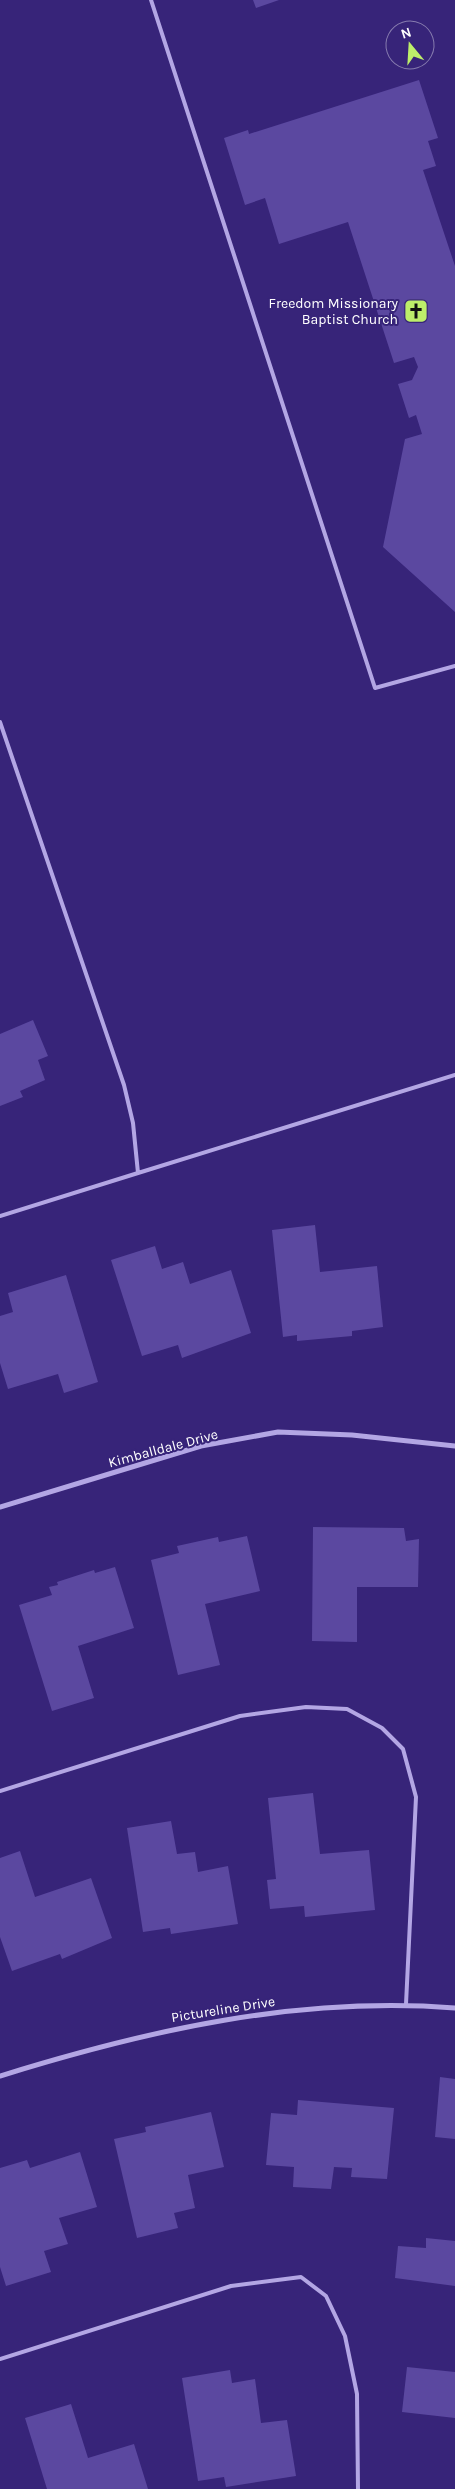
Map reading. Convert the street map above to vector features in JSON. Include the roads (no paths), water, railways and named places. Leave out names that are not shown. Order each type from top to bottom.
[{"type":"street","name":"Kimballdale Drive","points":[[0,1507],[201,1446],[278,1432],[352,1435],[455,1446]]},
{"type":"street","name":"Pictureline Drive","points":[[0,2076],[162,2030],[274,2012],[406,2004],[455,2008]]},
{"type":"lane","points":[[151,0],[375,688],[455,666]]},
{"type":"lane","points":[[0,722],[124,1085],[133,1123],[138,1173]]},
{"type":"lane","points":[[0,1216],[455,1075]]},
{"type":"lane","points":[[0,1791],[240,1716],[306,1707],[347,1709],[382,1728],[404,1749],[416,1797],[406,2004]]},
{"type":"lane","points":[[0,2359],[231,2286],[301,2277],[326,2296],[345,2336],[357,2394],[358,2489]]},
{"type":"place","name":"Freedom Missionary Baptist Church","points":[[416,311]]}]
